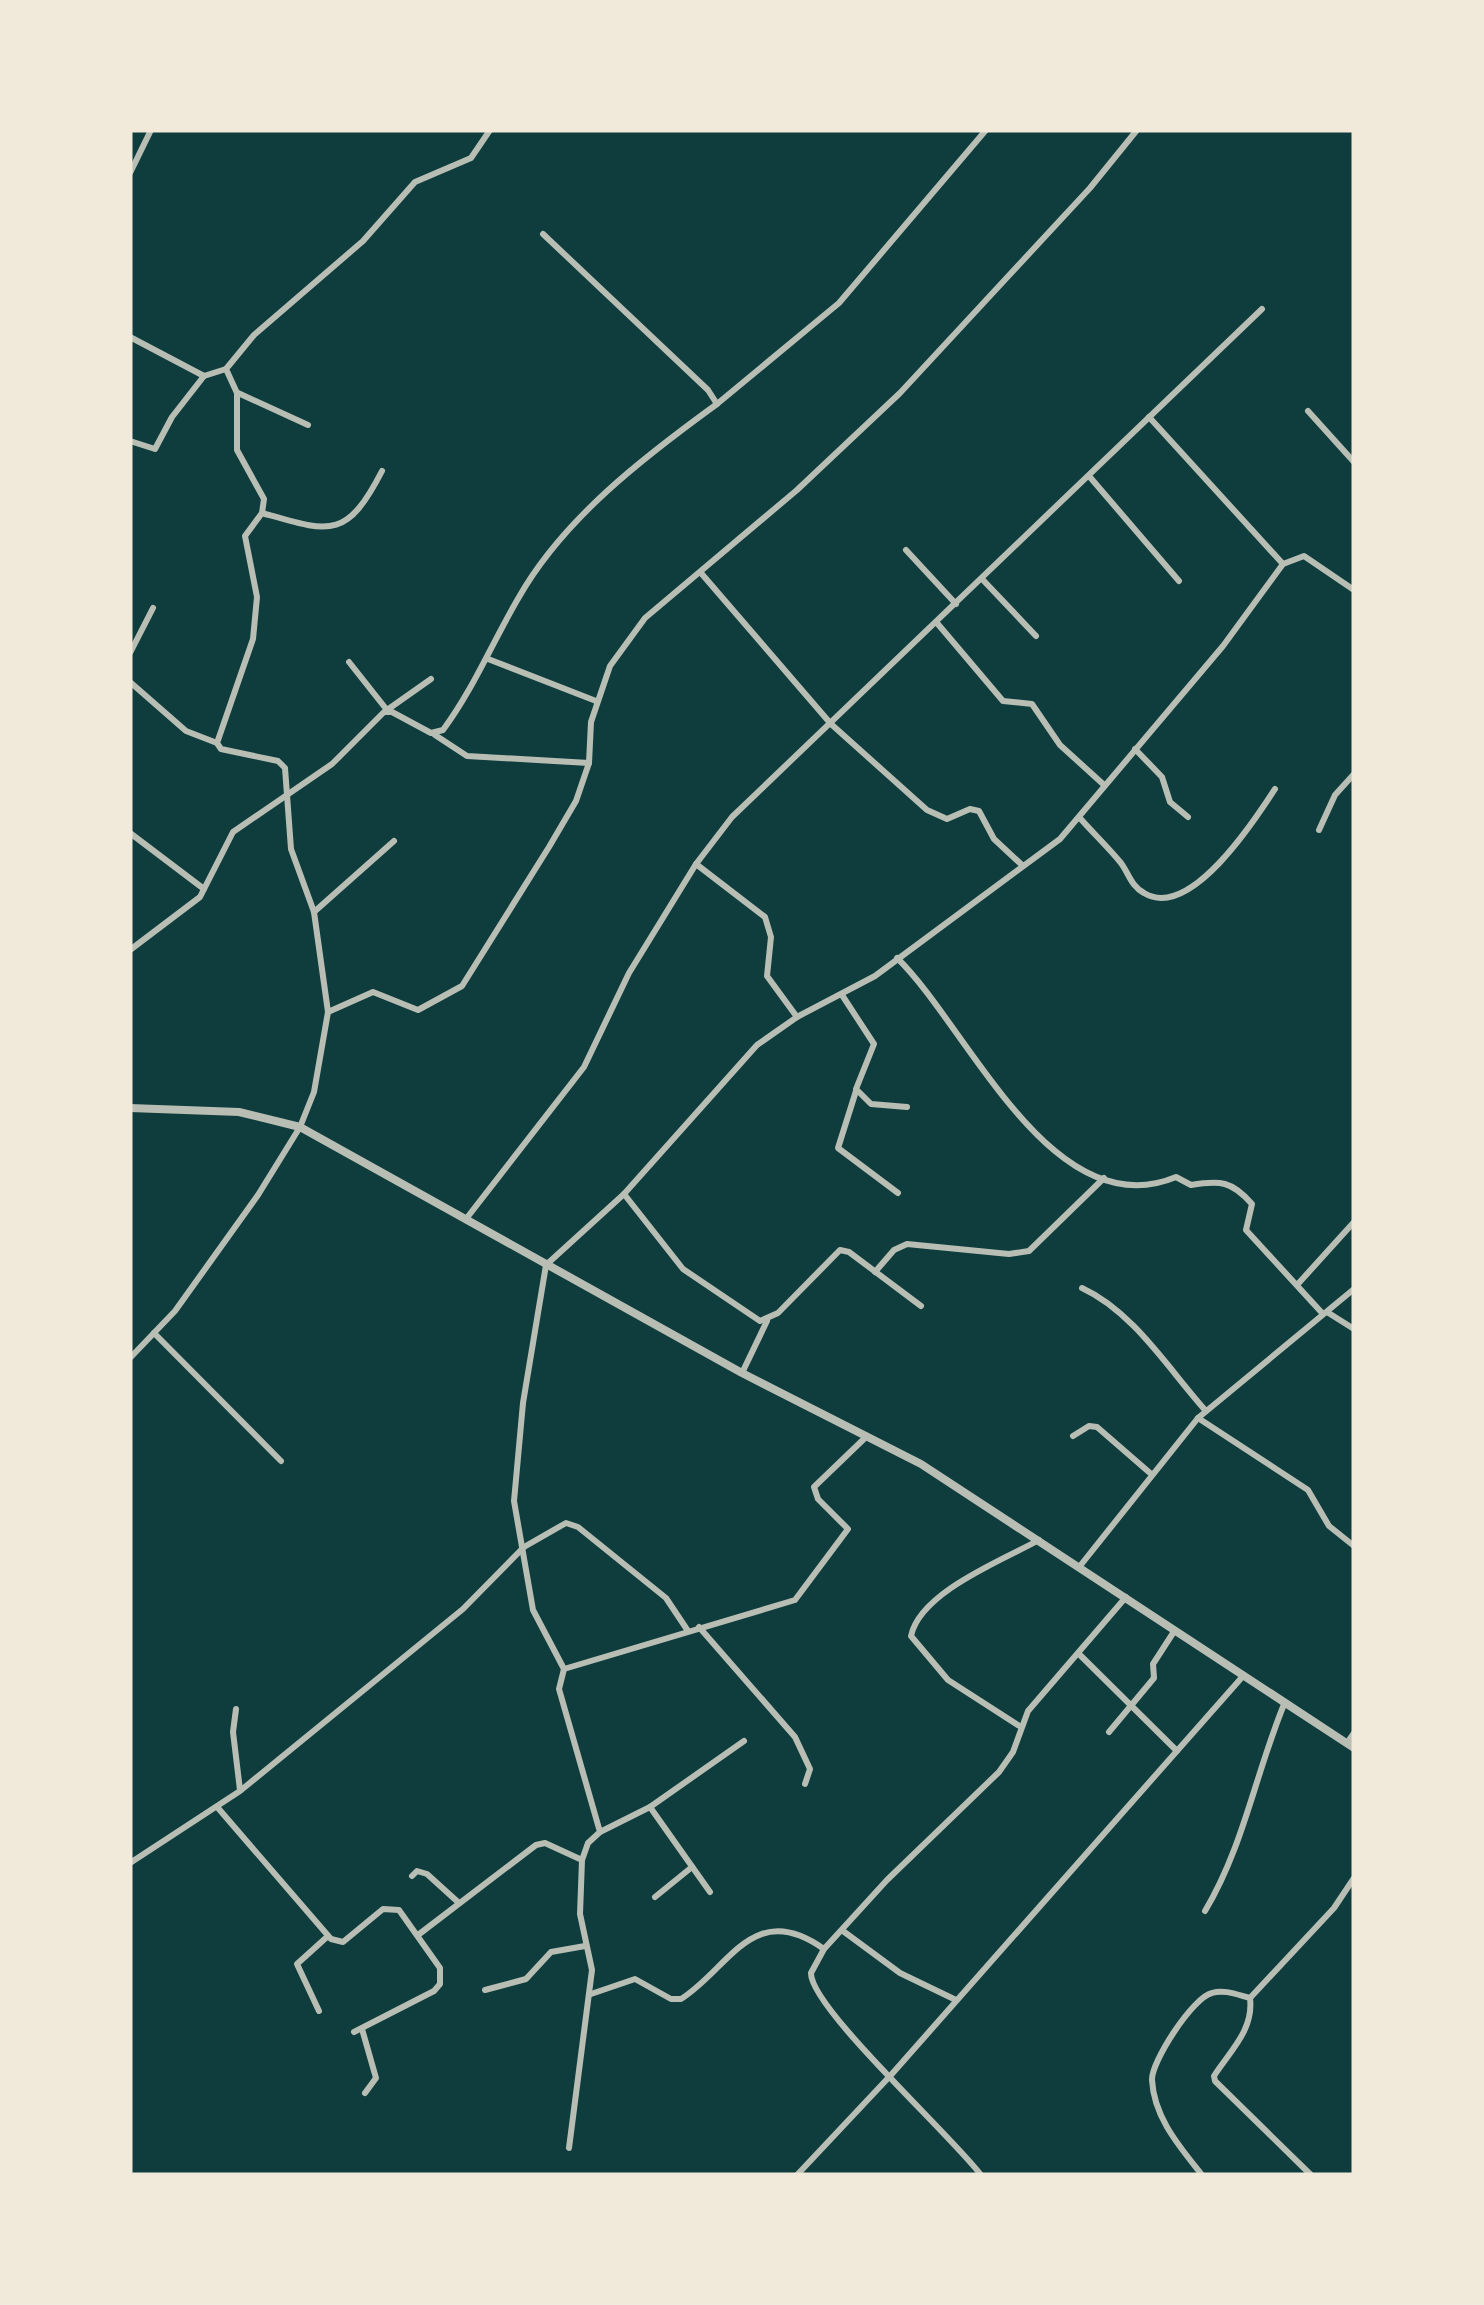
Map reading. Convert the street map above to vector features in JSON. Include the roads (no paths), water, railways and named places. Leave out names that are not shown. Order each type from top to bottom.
[{"type":"street","points":[[130,173],[151,130]]},
{"type":"street","points":[[130,441],[155,449],[172,417],[204,376],[226,369],[254,335],[363,242],[415,182],[471,158],[490,130]]},
{"type":"street","points":[[434,734],[445,728],[488,659],[519,595],[564,535],[644,460],[838,302],[986,130]]},
{"type":"street","points":[[328,1012],[368,992],[418,1010],[458,991],[576,802],[589,762],[596,701],[625,641],[655,609],[701,573],[900,393],[1090,188],[1138,130]]},
{"type":"street","points":[[542,234],[708,390],[716,404]]},
{"type":"street","points":[[466,1219],[584,1067],[630,973],[696,864],[732,818],[1262,309]]},
{"type":"street","points":[[130,338],[204,376]]},
{"type":"street","points":[[216,742],[254,639],[257,597],[246,536],[262,512],[264,499],[237,450],[237,393],[226,369]]},
{"type":"street","points":[[237,393],[308,425]]},
{"type":"street","points":[[1308,411],[1354,462]]},
{"type":"street","points":[[1149,417],[1282,564]]},
{"type":"street","points":[[262,512],[327,530],[354,512],[382,470]]},
{"type":"street","points":[[1090,476],[1178,581]]},
{"type":"street","points":[[906,550],[956,604]]},
{"type":"street","points":[[600,1832],[559,1689],[564,1669],[533,1610],[514,1501],[520,1426],[546,1265],[624,1194],[744,1058],[798,1017],[897,958],[1049,849],[1223,646],[1282,564],[1304,556],[1354,590]]},
{"type":"street","points":[[701,573],[831,724],[927,810],[947,819],[970,809],[979,811],[994,839],[1022,865]]},
{"type":"street","points":[[984,580],[1036,636]]},
{"type":"street","points":[[130,653],[153,608]]},
{"type":"street","points":[[937,623],[1003,701],[1032,704],[1060,745],[1103,784]]},
{"type":"street","points":[[488,659],[596,701]]},
{"type":"street","points":[[349,662],[387,710],[467,756],[589,762]]},
{"type":"street","points":[[130,950],[191,906],[233,832],[332,764],[387,710],[431,679]]},
{"type":"street","points":[[130,682],[186,731],[216,742],[221,748],[282,764],[289,794],[290,849],[314,912],[328,1012],[314,1092],[300,1127],[258,1195],[175,1312],[130,1358]]},
{"type":"street","points":[[1134,749],[1162,776],[1170,802],[1188,818]]},
{"type":"street","points":[[1319,830],[1336,795],[1354,774]]},
{"type":"street","points":[[1078,816],[1122,864],[1133,885],[1148,896],[1176,895],[1211,874],[1275,788]]},
{"type":"street","points":[[130,833],[204,889]]},
{"type":"street","points":[[314,912],[394,841]]},
{"type":"street","points":[[696,864],[765,916],[771,937],[766,976],[798,1017]]},
{"type":"street","points":[[897,958],[927,986],[1018,1119],[1104,1178],[1154,1186],[1176,1176],[1191,1185],[1219,1180],[1232,1184],[1252,1204],[1246,1230],[1325,1313],[1354,1329]]},
{"type":"street","points":[[842,994],[874,1044],[838,1148],[898,1193]]},
{"type":"street","points":[[856,1089],[871,1104],[906,1108]]},
{"type":"street","points":[[130,1108],[239,1112],[300,1127],[742,1373],[921,1464],[1350,1745],[1354,1733]]},
{"type":"street","points":[[875,1272],[894,1250],[907,1244],[990,1253],[1030,1251],[1104,1178]]},
{"type":"street","points":[[624,1194],[684,1270],[754,1318],[767,1321]]},
{"type":"street","points":[[1298,1285],[1354,1222]]},
{"type":"street","points":[[742,1373],[767,1321],[808,1284],[834,1252],[845,1250],[921,1306]]},
{"type":"street","points":[[1082,1288],[1101,1298],[1151,1344],[1206,1411]]},
{"type":"street","points":[[1080,1566],[1198,1418],[1354,1289]]},
{"type":"street","points":[[154,1333],[281,1461]]},
{"type":"street","points":[[1198,1418],[1308,1490],[1329,1526],[1354,1546]]},
{"type":"street","points":[[1074,1436],[1089,1426],[1097,1427],[1150,1474]]},
{"type":"street","points":[[564,1669],[638,1650],[699,1626],[789,1603],[801,1594],[848,1529],[818,1499],[814,1486],[866,1436]]},
{"type":"street","points":[[130,1863],[240,1791],[463,1609],[524,1546],[573,1524],[666,1598],[688,1631]]},
{"type":"street","points":[[1021,1727],[948,1680],[912,1636],[915,1624],[947,1590],[1040,1540]]},
{"type":"street","points":[[981,2175],[956,2142],[816,1995],[811,1973],[824,1949],[888,1880],[979,1795],[1013,1752],[1028,1711],[1126,1598]]},
{"type":"street","points":[[699,1626],[795,1736],[810,1769],[805,1784]]},
{"type":"street","points":[[1110,1732],[1154,1678],[1153,1664],[1176,1630]]},
{"type":"street","points":[[1079,1654],[1177,1751]]},
{"type":"street","points":[[796,2175],[890,2076],[1244,1676]]},
{"type":"street","points":[[1205,1910],[1248,1814],[1263,1754],[1284,1702]]},
{"type":"street","points":[[236,1709],[233,1732],[240,1791]]},
{"type":"street","points":[[569,2148],[592,1970],[580,1914],[582,1860],[588,1843],[600,1832],[650,1807],[744,1742]]},
{"type":"street","points":[[650,1807],[710,1892]]},
{"type":"street","points":[[218,1808],[328,1936],[343,1942],[383,1909],[392,1908],[407,1916],[440,1968],[440,1984],[358,2030],[376,2078],[366,2092]]},
{"type":"street","points":[[418,1934],[540,1843],[582,1860]]},
{"type":"street","points":[[655,1898],[692,1866]]},
{"type":"street","points":[[412,1876],[417,1871],[427,1874],[460,1903]]},
{"type":"street","points":[[1312,2175],[1214,2076],[1250,2023],[1250,1998],[1334,1908],[1354,1878]]},
{"type":"street","points":[[843,1931],[900,1973],[956,2000]]},
{"type":"street","points":[[590,1994],[635,1980],[671,1999],[681,1999],[732,1949],[753,1937],[798,1934],[824,1949]]},
{"type":"street","points":[[320,2012],[297,1964],[328,1936]]},
{"type":"street","points":[[485,1990],[526,1979],[552,1952],[585,1946]]},
{"type":"street","points":[[1202,2175],[1161,2117],[1152,2078],[1154,2064],[1205,1995],[1226,1992],[1250,1998]]}]
